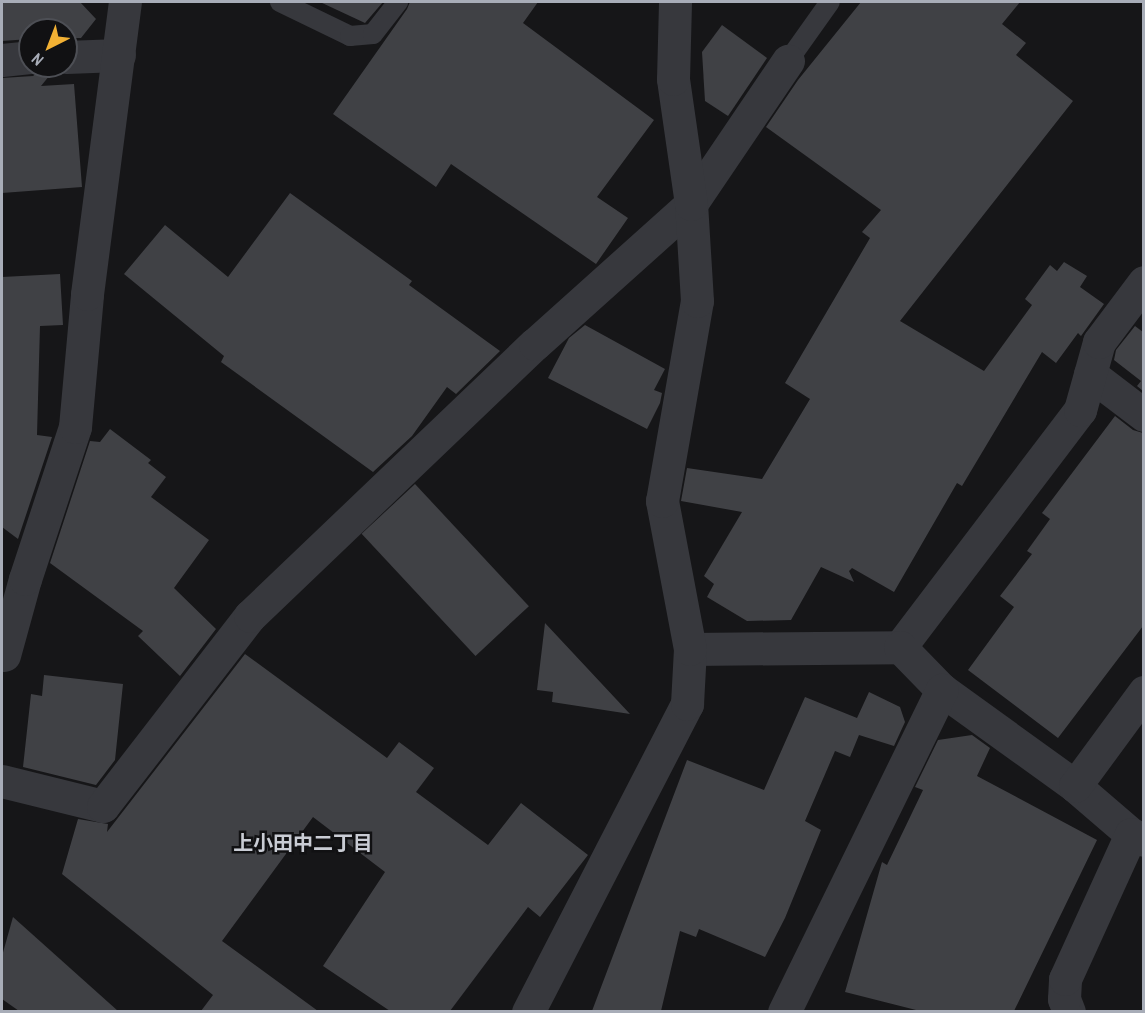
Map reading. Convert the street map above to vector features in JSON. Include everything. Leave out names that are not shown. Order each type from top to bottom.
[{"type":"street","points":[[2,658],[25,579],[75,427],[87,294],[124,2]]},
{"type":"street","points":[[528,1011],[687,704],[690,649],[662,501],[697,301],[691,204],[673,79],[675,2]]},
{"type":"street","points":[[78,57],[118,55]]},
{"type":"street","points":[[2,60],[18,58]]},
{"type":"street","points":[[2,781],[103,806],[250,616],[535,344],[691,204],[788,61]]},
{"type":"street","points":[[900,647],[1080,410],[1099,342],[1143,282]]},
{"type":"street","points":[[1090,374],[1143,415]]},
{"type":"street","points":[[690,649],[900,647],[942,690],[1075,786],[1137,837],[1065,979],[1064,999],[1069,1011]]},
{"type":"street","points":[[784,1011],[942,690]]},
{"type":"street","points":[[1075,786],[1143,692]]},
{"type":"lane","points":[[279,2],[350,36],[373,34],[398,2]]},
{"type":"lane","points":[[788,61],[830,2]]},
{"type":"building","points":[[2,2],[80,2],[96,19],[81,38],[78,38],[78,18],[18,18],[18,40],[2,41]]},
{"type":"building","points":[[320,2],[383,2],[365,23]]},
{"type":"building","points":[[410,2],[538,2],[523,23],[654,120],[597,197],[628,218],[596,264],[451,164],[436,187],[333,114]]},
{"type":"building","points":[[861,2],[1020,2],[1002,24],[1026,43],[1016,55],[1073,101],[900,321],[984,371],[1032,305],[1025,299],[1050,265],[1057,271],[1064,262],[1087,276],[1080,287],[1104,304],[1081,336],[1078,333],[1056,363],[1042,352],[962,486],[957,483],[894,592],[852,568],[849,571],[854,582],[821,567],[791,620],[747,621],[707,597],[714,584],[704,576],[742,512],[681,501],[687,468],[762,479],[810,399],[785,383],[870,238],[862,232],[881,210],[766,127],[798,80]]},
{"type":"building","points":[[722,25],[767,58],[728,116],[705,101],[702,52]]},
{"type":"building","points":[[2,78],[48,78],[41,86],[74,84],[82,187],[2,193]]},
{"type":"building","points":[[290,193],[412,281],[409,285],[500,351],[456,394],[447,387],[412,436],[373,472],[221,362],[224,356],[124,274],[165,225],[228,277]]},
{"type":"building","points":[[60,274],[63,325],[40,326],[37,435],[52,437],[18,539],[2,527],[2,277]]},
{"type":"building","points":[[585,325],[665,369],[654,390],[662,393],[660,403],[647,429],[548,378],[569,338]]},
{"type":"building","points":[[1135,326],[1143,332],[1143,391],[1137,386],[1141,381],[1114,360],[1116,350]]},
{"type":"building","points":[[1115,416],[1133,430],[1143,433],[1143,626],[1058,738],[968,670],[1014,607],[1000,596],[1032,554],[1027,551],[1050,519],[1042,513]]},
{"type":"building","points":[[110,429],[151,460],[148,463],[166,477],[151,497],[209,540],[174,588],[216,629],[180,676],[138,636],[143,631],[50,563],[90,441],[100,442]]},
{"type":"building","points":[[415,484],[529,606],[476,656],[362,534]]},
{"type":"building","points":[[545,623],[630,714],[552,702],[553,692],[537,690]]},
{"type":"building","points":[[245,654],[387,758],[399,742],[434,768],[416,792],[488,845],[521,803],[588,855],[540,917],[528,907],[450,1011],[390,1011],[323,966],[385,872],[313,817],[222,941],[318,1011],[201,1011],[213,995],[62,874],[78,819],[108,824],[107,832]]},
{"type":"building","points":[[44,675],[123,684],[115,760],[96,785],[23,767],[31,694],[42,696]]},
{"type":"building","points":[[869,692],[900,707],[905,722],[894,746],[859,735],[850,757],[835,751],[805,821],[821,830],[785,918],[765,957],[699,929],[696,937],[680,931],[661,1011],[592,1011],[687,760],[764,790],[805,697],[857,718]]},
{"type":"building","points":[[972,735],[990,748],[977,776],[1097,840],[1014,1011],[920,1011],[845,992],[882,862],[887,865],[923,790],[915,787],[938,740]]},
{"type":"building","points":[[13,917],[118,1011],[19,1011],[2,999],[2,956]]},
{"type":"district","name":"上小田中二丁目","points":[[303,842]]}]
